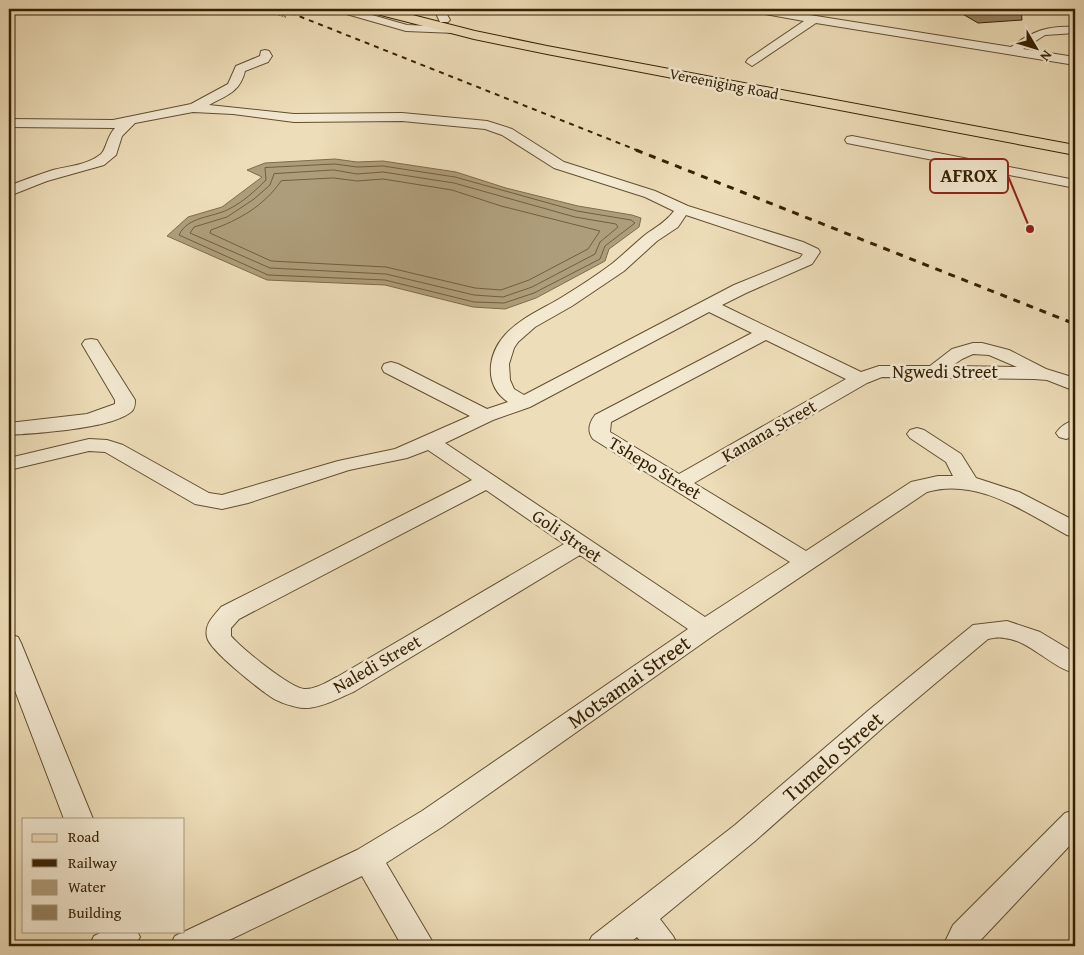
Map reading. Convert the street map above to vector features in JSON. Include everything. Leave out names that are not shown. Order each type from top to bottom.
[{"type":"main road","name":"Vereeniging Road","points":[[374,9],[446,20],[547,50],[1075,150]]},
{"type":"main road","name":"Vereeniging Road","points":[[401,9],[584,50],[1075,142]]},
{"type":"street","points":[[340,9],[406,28],[446,20]]},
{"type":"street","points":[[753,9],[1075,61]]},
{"type":"street","points":[[752,62],[814,19]]},
{"type":"street","points":[[1014,51],[1039,32],[1054,29],[1075,30]]},
{"type":"street","points":[[193,108],[232,87],[236,83],[240,69],[264,59],[266,56],[264,54]]},
{"type":"street","points":[[9,123],[101,124],[130,121],[170,111],[193,108],[233,110],[294,118],[402,117],[487,125],[507,132],[559,165],[650,194],[683,209],[770,235],[812,252],[806,261],[757,281],[523,403],[486,416],[400,454],[345,465],[240,498],[222,502],[203,499],[107,446],[89,445],[9,464]]},
{"type":"street","points":[[9,192],[31,182],[88,166],[106,157],[111,152],[111,142],[114,136],[130,121]]},
{"type":"street","points":[[852,140],[1075,184]]},
{"type":"street","points":[[523,403],[506,392],[500,380],[500,364],[505,347],[512,338],[529,323],[566,302],[618,267],[651,238],[672,224],[683,209]]},
{"type":"street","points":[[710,306],[860,379]]},
{"type":"street","name":"Tshepo Street","points":[[767,333],[602,419],[599,426],[600,435],[806,560]]},
{"type":"street","points":[[9,429],[97,418],[112,415],[125,408],[125,400],[91,344]]},
{"type":"street","points":[[392,368],[486,416]]},
{"type":"street","name":"Ngwedi Street","points":[[860,379],[879,372],[893,371],[1043,374],[1075,384]]},
{"type":"street","name":"Kanana Street","points":[[679,483],[860,379]]},
{"type":"street","points":[[917,434],[954,458],[968,483]]},
{"type":"street","name":"Goli Street","points":[[430,442],[705,629]]},
{"type":"street","name":"Naledi Street","points":[[486,481],[230,613],[219,626],[220,638],[227,648],[282,692],[304,699],[324,694],[346,684],[579,544]]},
{"type":"street","name":"Motsamai Street","points":[[186,946],[368,859],[432,819],[806,560],[919,487],[941,482],[968,483],[998,490],[1075,530]]},
{"type":"street","name":"Tumelo Street","points":[[603,946],[746,833],[878,717],[982,631],[1007,629],[1031,638],[1075,664]]},
{"type":"street","points":[[9,643],[79,818]]},
{"type":"street","points":[[959,946],[964,934],[1075,821]]},
{"type":"street","points":[[368,859],[419,946]]},
{"type":"street","points":[[640,917],[662,946]]},
{"type":"path","points":[[257,9],[270,14]]},
{"type":"path","points":[[264,9],[286,17]]},
{"type":"path","points":[[274,13],[294,9]]},
{"type":"path","points":[[302,9],[307,9]]},
{"type":"water","points":[[335,159],[357,162],[383,161],[456,172],[506,188],[578,206],[641,218],[639,227],[609,249],[605,261],[536,298],[505,309],[473,307],[385,285],[267,280],[167,236],[188,217],[222,207],[262,177],[247,170],[265,163]]},
{"type":"building","points":[[954,9],[1021,9],[1022,20],[978,23]]},
{"type":"railway","points":[[281,9],[639,151]]},
{"type":"railway","points":[[636,150],[1075,324]]},
{"type":"place","name":"AFROX","points":[[1030,229]]}]
